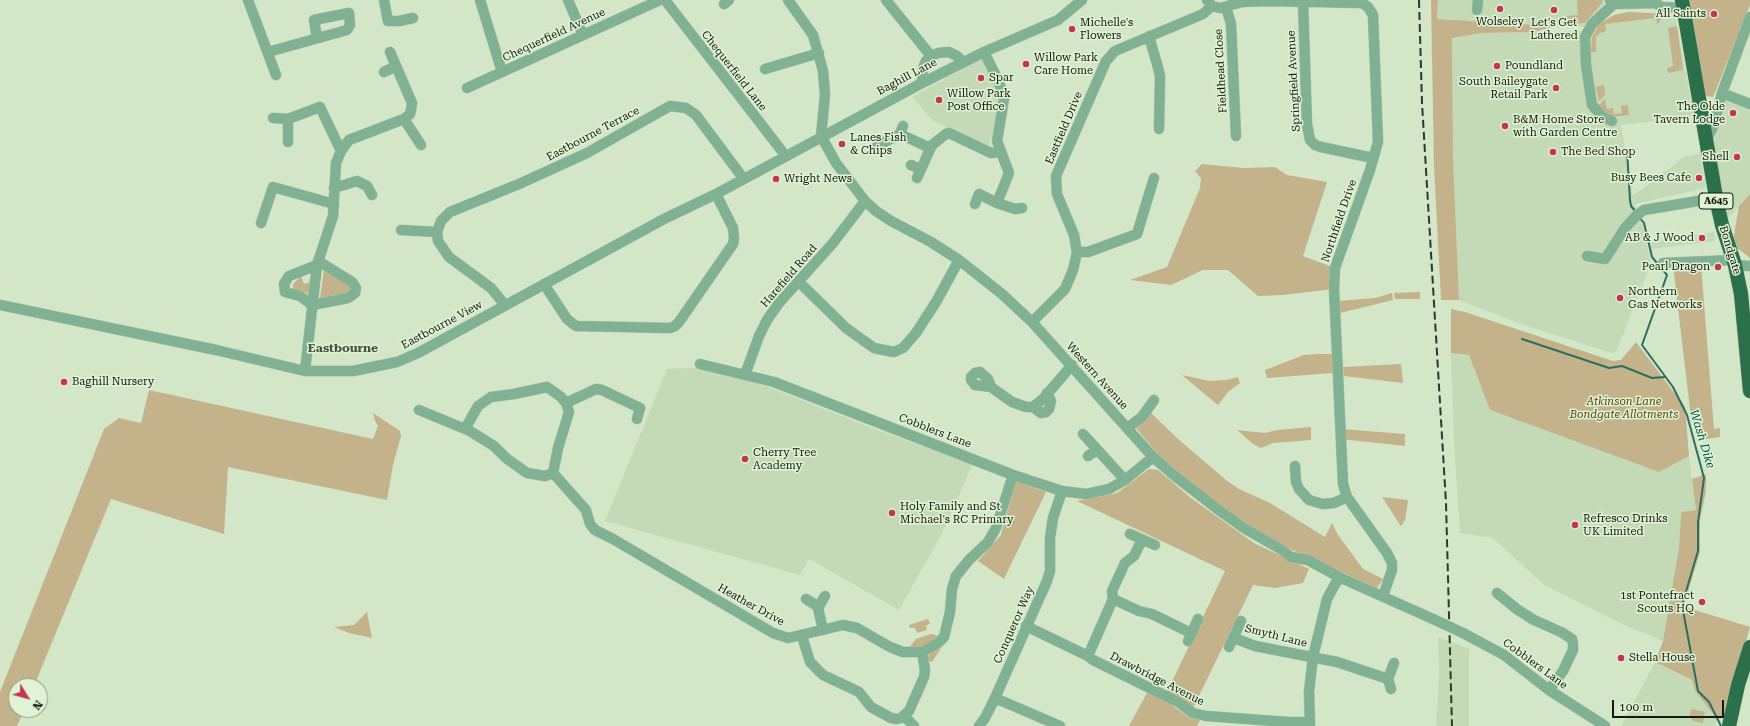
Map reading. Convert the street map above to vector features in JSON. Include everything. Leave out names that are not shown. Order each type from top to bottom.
[{"type":"highway","name":"A645","points":[[1682,4],[1702,111]]},
{"type":"highway","name":"Bondgate","points":[[1702,111],[1716,198],[1722,225],[1734,262],[1745,324],[1750,391]]},
{"type":"highway","points":[[1729,726],[1738,685],[1750,647]]},
{"type":"street","points":[[248,0],[276,75]]},
{"type":"street","points":[[384,0],[388,21],[399,21],[412,18]]},
{"type":"street","name":"Chequerfield Avenue","points":[[480,0],[502,72]]},
{"type":"street","points":[[568,0],[583,35]]},
{"type":"street","name":"Chequerfield Avenue","points":[[467,88],[660,0]]},
{"type":"street","name":"Chequerfield Lane","points":[[665,0],[785,155]]},
{"type":"street","points":[[788,0],[813,35],[819,53],[823,71],[825,96],[821,136]]},
{"type":"street","points":[[886,0],[931,56]]},
{"type":"street","name":"Baghill Lane","points":[[743,178],[963,62],[1058,20],[1082,0]]},
{"type":"street","name":"Northfield Drive","points":[[1210,3],[1220,8],[1242,2],[1254,1],[1362,3],[1368,7],[1373,15],[1378,133],[1373,158],[1335,268],[1334,278],[1343,484],[1347,497],[1387,553],[1392,563],[1392,570],[1382,596]]},
{"type":"street","points":[[1612,121],[1603,117],[1594,106],[1590,97],[1586,65],[1585,37],[1592,24],[1612,2],[1656,1],[1662,7],[1682,4]]},
{"type":"street","name":"Springfield Avenue","points":[[1303,2],[1307,124],[1310,140],[1315,145],[1322,147],[1373,158]]},
{"type":"street","name":"Eastfield Drive","points":[[1032,322],[1065,289],[1071,278],[1076,252],[1074,235],[1058,194],[1056,176],[1106,61],[1115,51],[1203,14],[1210,3]]},
{"type":"street","name":"Fieldhead Close","points":[[1226,7],[1231,24],[1236,136]]},
{"type":"street","points":[[1702,111],[1708,110],[1715,106],[1720,97],[1748,29],[1750,17]]},
{"type":"street","points":[[1149,36],[1160,76],[1159,129]]},
{"type":"street","points":[[268,52],[317,38]]},
{"type":"street","points":[[305,371],[317,263],[333,216],[336,163],[341,151],[349,140],[404,118],[410,114],[412,103],[390,52]]},
{"type":"street","points":[[922,83],[923,68],[926,61],[931,56],[938,53],[949,52],[963,62]]},
{"type":"street","points":[[984,52],[999,82],[1003,95],[1003,110],[997,141],[1008,172],[997,203]]},
{"type":"street","points":[[765,69],[819,53]]},
{"type":"street","points":[[384,72],[396,66]]},
{"type":"street","points":[[1720,97],[1750,104]]},
{"type":"street","points":[[1706,141],[1713,127],[1720,97]]},
{"type":"street","points":[[273,118],[288,119],[320,106],[341,151]]},
{"type":"street","name":"Eastbourne Terrace","points":[[437,232],[441,221],[450,212],[587,153],[670,106],[686,108],[696,115],[743,178]]},
{"type":"street","points":[[404,118],[421,145]]},
{"type":"street","points":[[288,119],[288,142]]},
{"type":"street","points":[[877,146],[901,130],[930,148]]},
{"type":"street","points":[[911,165],[919,173],[932,145],[949,133],[991,153],[1000,152]]},
{"type":"street","name":"Western Avenue","points":[[821,136],[836,163],[865,201],[876,211],[891,221],[931,242],[959,260],[1002,294],[1032,322],[1072,365],[1153,457],[1192,490],[1244,528],[1282,550],[1291,558],[1308,560],[1339,577],[1382,596]]},
{"type":"street","name":"Eastbourne View","points":[[0,305],[216,350],[305,371],[353,371],[397,362],[418,353],[664,219],[716,194],[743,178]]},
{"type":"street","points":[[1076,252],[1088,252],[1137,234],[1154,178]]},
{"type":"street","points":[[334,183],[357,181],[367,186],[371,190]]},
{"type":"street","points":[[261,223],[273,188],[334,204]]},
{"type":"street","points":[[544,284],[567,319],[576,326],[670,328],[674,326],[679,322],[733,244],[733,228],[716,194]]},
{"type":"street","points":[[974,204],[979,194],[1014,209],[1022,208]]},
{"type":"street","points":[[1587,256],[1605,259],[1625,228],[1637,215],[1649,209],[1716,198]]},
{"type":"street","name":"Harefield Road","points":[[745,375],[759,336],[767,320],[779,303],[833,243],[865,201]]},
{"type":"street","points":[[401,230],[437,232],[438,241],[449,257],[491,288],[505,305]]},
{"type":"street","points":[[799,282],[846,328],[874,348],[894,352],[903,348],[916,333],[936,302],[959,260]]},
{"type":"street","points":[[1663,264],[1734,262],[1750,266]]},
{"type":"street","points":[[317,263],[352,282],[356,288],[354,293],[348,298],[312,305],[300,296],[285,292],[284,284],[289,276],[317,263]]},
{"type":"street","name":"Cobblers Lane","points":[[700,364],[774,382],[1013,475],[1062,491],[1086,494],[1099,492],[1125,480],[1153,457]]},
{"type":"street","points":[[991,387],[1012,402],[1033,407],[1047,394],[1072,365]]},
{"type":"street","points":[[419,410],[465,429],[494,446],[506,458],[527,473],[545,476],[553,473],[558,448],[569,412],[561,396],[548,387],[491,397],[478,406],[465,429]]},
{"type":"street","points":[[566,404],[596,389],[602,390],[642,404],[637,419]]},
{"type":"street","points":[[1127,428],[1142,417],[1154,400]]},
{"type":"street","points":[[1083,434],[1125,480]]},
{"type":"street","points":[[1088,456],[1097,450]]},
{"type":"street","points":[[1295,466],[1296,482],[1299,489],[1309,500],[1323,504],[1334,503],[1347,497]]},
{"type":"street","name":"Heather Drive","points":[[553,473],[586,510],[590,524],[595,530],[613,539],[773,633],[788,638],[802,636],[843,625],[857,628],[890,647],[903,652],[922,652]]},
{"type":"street","points":[[802,636],[810,662],[823,675],[859,692],[871,706],[891,718],[897,719],[904,716],[909,711],[924,677],[925,670],[922,652],[938,643],[945,634],[950,612],[952,589],[956,576],[969,560],[988,542],[996,528],[1013,475]]},
{"type":"street","name":"Conqueror Way","points":[[979,726],[985,718],[995,698],[1050,571],[1050,538],[1062,491]]},
{"type":"street","points":[[1130,534],[1154,545]]},
{"type":"street","points":[[1088,656],[1113,599],[1112,591],[1126,563],[1134,556],[1142,540]]},
{"type":"street","points":[[1309,724],[1309,692],[1313,657],[1328,599],[1339,577]]},
{"type":"street","points":[[1497,593],[1518,610],[1534,620],[1561,632],[1572,639],[1573,650],[1563,671],[1549,690]]},
{"type":"street","points":[[823,630],[819,607],[825,596]]},
{"type":"street","name":"Cobblers Lane","points":[[1382,596],[1433,618],[1504,655],[1549,690],[1605,726]]},
{"type":"street","points":[[806,599],[819,607]]},
{"type":"street","points":[[1113,599],[1139,611],[1152,614],[1189,637],[1198,619]]},
{"type":"street","name":"Smyth Lane","points":[[1241,621],[1232,643],[1338,662],[1390,684],[1394,663]]},
{"type":"street","name":"Drawbridge Avenue","points":[[1026,626],[1178,702],[1205,720],[1309,724]]},
{"type":"street","points":[[995,698],[1053,725]]},
{"type":"street","points":[[904,716],[914,726]]},
{"type":"shaded area","points":[[1438,0],[1607,0],[1607,5],[1585,27],[1437,19]]},
{"type":"shaded area","points":[[1628,12],[1659,13],[1670,15],[1676,19],[1694,117],[1621,125],[1633,196],[1684,157],[1700,153],[1706,188],[1635,204],[1642,223],[1651,263],[1616,352],[1612,353],[1521,324],[1459,300],[1453,157],[1452,38],[1482,33],[1594,31],[1599,24],[1605,20]]},
{"type":"shaded area","points":[[983,58],[1000,94],[1000,111],[988,147],[933,121],[912,97]]},
{"type":"shaded area","points":[[1725,99],[1750,109],[1750,194],[1727,219],[1713,144]]},
{"type":"shaded area","points":[[1714,232],[1715,241],[1652,249],[1650,242]]},
{"type":"shaded area","points":[[1451,353],[1469,355],[1490,410],[1659,472],[1689,456],[1696,510],[1681,512],[1679,548],[1663,641],[1622,624],[1543,584],[1493,538],[1460,533],[1454,443]]},
{"type":"shaded area","name":"Cherry Tree Academy","points":[[705,367],[768,387],[875,429],[973,464],[940,537],[899,610],[809,559],[800,575],[605,521],[667,369]]},
{"type":"shaded area","points":[[1438,637],[1469,649],[1469,726],[1436,726],[1439,675]]},
{"type":"shaded area","points":[[1655,662],[1692,680],[1695,691],[1717,719],[1715,726],[1621,726]]},
{"type":"green space","points":[[1431,0],[1438,0],[1437,19],[1556,26],[1534,32],[1482,33],[1452,38],[1453,157],[1459,300],[1441,300],[1434,166]]},
{"type":"green space","points":[[1577,0],[1602,0],[1602,3],[1585,23],[1568,24],[1567,16],[1578,15]]},
{"type":"green space","points":[[1690,0],[1750,0],[1750,5],[1713,97],[1706,96],[1692,29]]},
{"type":"green space","points":[[1628,12],[1665,14],[1657,25],[1656,18],[1605,24],[1606,31],[1600,33],[1596,37],[1596,52],[1591,52],[1592,37],[1599,24],[1614,15]]},
{"type":"green space","points":[[1677,26],[1683,70],[1668,73],[1667,68],[1673,66],[1668,28]]},
{"type":"green space","points":[[1604,85],[1605,95],[1599,101],[1596,87]]},
{"type":"green space","points":[[1605,99],[1607,109],[1613,108],[1614,114],[1622,113],[1621,106],[1628,105],[1629,115],[1611,117],[1599,105]]},
{"type":"green space","points":[[1202,164],[1243,168],[1275,167],[1287,175],[1327,182],[1303,256],[1335,268],[1334,289],[1283,295],[1258,296],[1228,270],[1203,270],[1171,285],[1130,280],[1167,267],[1200,188],[1201,178],[1195,171]]},
{"type":"green space","points":[[1750,194],[1750,258],[1736,247],[1733,241],[1739,206]]},
{"type":"green space","points":[[1673,265],[1701,265],[1714,429],[1720,428],[1720,437],[1700,440],[1698,431],[1691,418]]},
{"type":"green space","points":[[324,270],[351,285],[351,293],[320,298]]},
{"type":"green space","points":[[301,276],[304,284],[313,281],[310,296],[307,293],[293,289],[293,284]]},
{"type":"green space","points":[[1420,292],[1420,299],[1395,299],[1394,293]]},
{"type":"green space","points":[[1392,293],[1393,300],[1340,313],[1339,301],[1375,298]]},
{"type":"green space","name":"Atkinson Lane Bondgate Allotments","points":[[1451,309],[1465,312],[1613,361],[1621,360],[1636,342],[1685,407],[1689,456],[1659,472],[1490,410],[1469,355],[1451,353]]},
{"type":"green space","points":[[1332,354],[1333,373],[1267,378],[1265,370],[1304,355]]},
{"type":"green space","points":[[1401,364],[1403,383],[1344,376],[1343,367]]},
{"type":"green space","points":[[1182,375],[1210,381],[1226,380],[1238,377],[1240,383],[1228,392],[1218,405]]},
{"type":"green space","points":[[149,390],[373,439],[378,426],[373,413],[400,431],[401,436],[393,465],[387,500],[228,467],[224,534],[111,499],[37,678],[8,678],[8,718],[20,718],[17,726],[0,726],[0,692],[104,429],[119,418],[141,423]]},
{"type":"green space","points":[[1151,413],[1178,439],[1226,480],[1239,489],[1270,503],[1325,537],[1332,523],[1338,535],[1363,569],[1383,579],[1377,588],[1294,551],[1269,538],[1217,504],[1160,457],[1136,428]]},
{"type":"green space","points":[[1311,427],[1311,440],[1273,443],[1261,448],[1253,444],[1237,430],[1265,433],[1277,430]]},
{"type":"green space","points":[[1341,429],[1405,434],[1405,446],[1341,439]]},
{"type":"green space","points":[[1149,469],[1158,470],[1191,498],[1254,543],[1309,569],[1303,583],[1275,588],[1253,585],[1193,708],[1167,692],[1225,571],[1077,501],[1117,493]]},
{"type":"green space","points":[[1706,474],[1706,491],[1700,520],[1700,552],[1684,605],[1685,607],[1750,627],[1724,717],[1717,719],[1695,691],[1692,680],[1655,662],[1663,641],[1679,548],[1681,512],[1696,510],[1692,479]]},
{"type":"green space","points":[[1016,481],[1046,492],[1004,579],[978,561],[1001,535]]},
{"type":"green space","points":[[1382,497],[1408,500],[1405,520],[1401,526]]},
{"type":"green space","points":[[367,612],[372,638],[349,633],[334,627],[354,625]]},
{"type":"green space","points":[[928,619],[930,623],[926,626],[927,630],[917,633],[915,628],[910,628],[909,625]]},
{"type":"green space","points":[[931,634],[940,636],[924,647],[909,648],[916,639]]},
{"type":"green space","points":[[939,647],[941,648],[932,662],[927,660],[930,653]]},
{"type":"green space","points":[[1147,693],[1163,699],[1190,718],[1200,720],[1197,726],[1129,726]]},
{"type":"green space","points":[[1691,709],[1705,712],[1703,723],[1693,721],[1690,716]]},
{"type":"waterway","name":"Wash Dike","points":[[1627,150],[1630,200],[1631,206],[1636,212]]},
{"type":"waterway","name":"Wash Dike","points":[[1640,218],[1644,223],[1652,257],[1667,275],[1642,345],[1673,387],[1687,415],[1704,478],[1698,522],[1698,551],[1682,605],[1698,691],[1709,702],[1721,726]]},
{"type":"waterway","points":[[1522,339],[1609,368],[1622,366],[1652,378],[1665,377]]},
{"type":"railway","points":[[1419,0],[1422,103],[1446,503],[1452,726]]},
{"type":"place","name":"Wolseley","points":[[1500,9]]},
{"type":"place","name":"Let's Get Lathered","points":[[1554,10]]},
{"type":"place","name":"All Saints","points":[[1714,14]]},
{"type":"place","name":"Michelle's Flowers","points":[[1072,29]]},
{"type":"place","name":"Willow Park Care Home","points":[[1026,64]]},
{"type":"place","name":"Poundland","points":[[1497,66]]},
{"type":"place","name":"Spar","points":[[981,78]]},
{"type":"place","name":"South Baileygate Retail Park","points":[[1556,88]]},
{"type":"place","name":"Willow Park Post Office","points":[[939,100]]},
{"type":"place","name":"The Olde Tavern Lodge","points":[[1733,113]]},
{"type":"place","name":"B&M Home Store with Garden Centre","points":[[1505,126]]},
{"type":"place","name":"Lanes Fish & Chips","points":[[842,144]]},
{"type":"place","name":"The Bed Shop","points":[[1553,152]]},
{"type":"place","name":"Shell","points":[[1737,157]]},
{"type":"place","name":"Busy Bees Cafe","points":[[1699,178]]},
{"type":"place","name":"Wright News","points":[[776,179]]},
{"type":"place","name":"AB & J Wood","points":[[1702,238]]},
{"type":"place","name":"Pearl Dragon","points":[[1718,267]]},
{"type":"place","name":"Northern Gas Networks","points":[[1620,298]]},
{"type":"place","name":"Baghill Nursery","points":[[64,382]]},
{"type":"place","name":"Cherry Tree Academy","points":[[745,459]]},
{"type":"place","name":"Holy Family and St Michael's RC Primary","points":[[892,513]]},
{"type":"place","name":"Refresco Drinks UK Limited","points":[[1575,525]]},
{"type":"place","name":"1st Pontefract Scouts HQ","points":[[1702,602]]},
{"type":"place","name":"Stella House","points":[[1621,658]]},
{"type":"district","name":"Eastbourne","points":[[343,348]]}]
